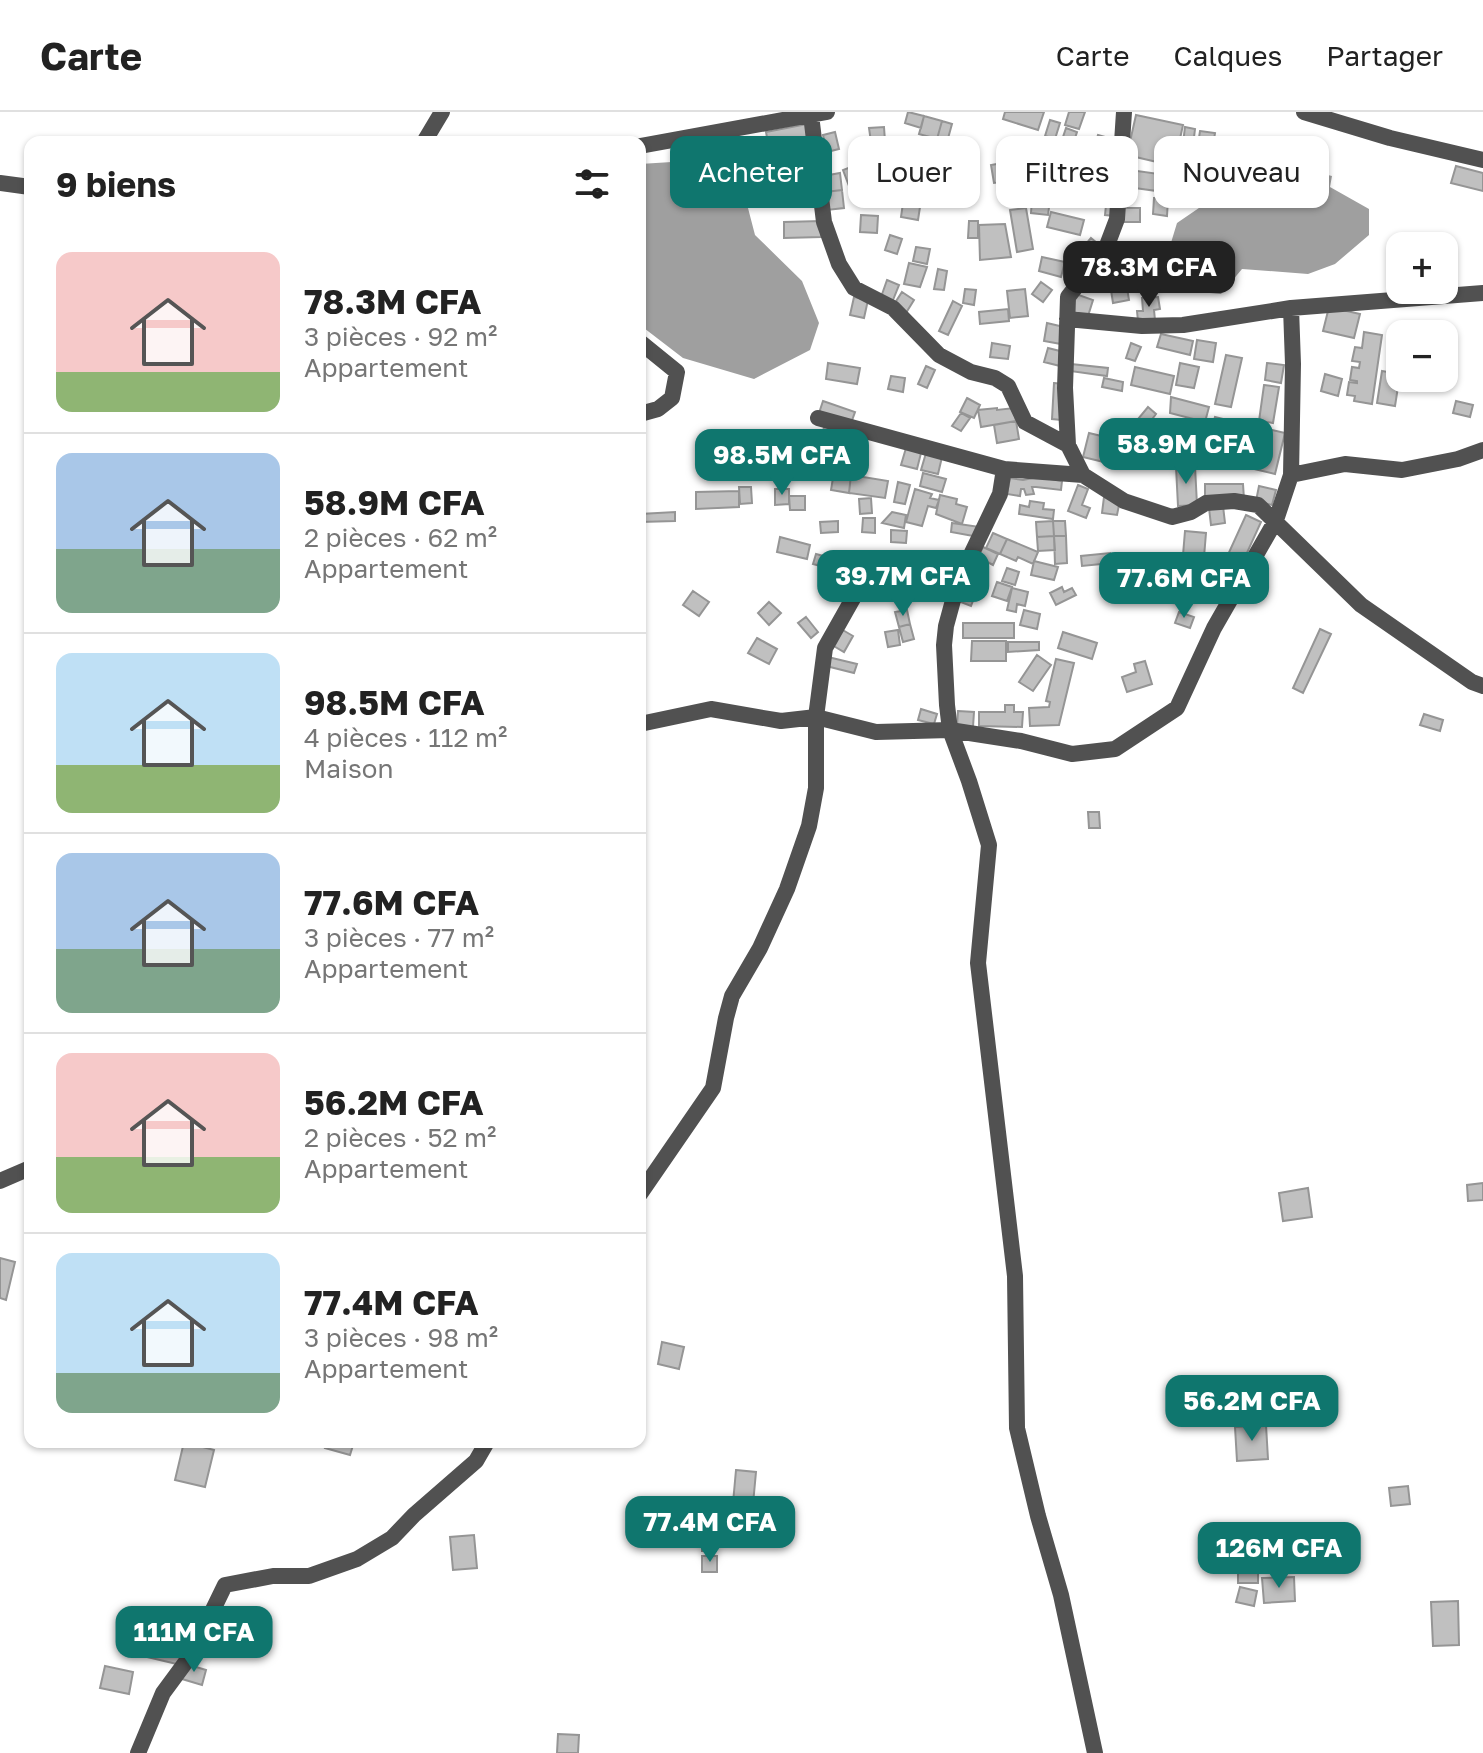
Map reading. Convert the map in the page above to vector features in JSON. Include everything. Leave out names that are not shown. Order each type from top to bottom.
[{"type":"street","points":[[428,136],[442,112]]},
{"type":"street","points":[[1083,475],[1068,445],[1065,388],[1068,297],[1106,248],[1117,219],[1124,112]]},
{"type":"street","points":[[1304,112],[1390,138],[1483,160]]},
{"type":"street","points":[[646,145],[819,113],[824,222],[839,264],[854,288],[893,308],[939,355],[1008,386],[1025,422],[1068,445]]},
{"type":"street","points":[[0,183],[24,186]]},
{"type":"street","points":[[1067,319],[1142,326],[1183,325],[1291,308],[1483,293]]},
{"type":"street","points":[[646,723],[711,709],[781,721],[816,717],[876,732],[950,730],[1021,741],[1072,754],[1115,749],[1177,708],[1214,628],[1276,520],[1291,475],[1291,308]]},
{"type":"street","points":[[646,347],[677,372],[672,398],[658,409],[646,412]]},
{"type":"street","points":[[818,418],[1004,469],[1083,475],[1124,501],[1172,517],[1191,512],[1206,503],[1234,501],[1258,505],[1361,605],[1472,682],[1483,686]]},
{"type":"street","points":[[1291,475],[1345,464],[1402,470],[1458,459],[1483,450]]},
{"type":"street","points":[[1004,469],[993,513],[958,582],[944,645],[950,730],[989,845],[978,963],[1015,1276],[1017,1428],[1061,1595],[1095,1753]]},
{"type":"street","points":[[646,1185],[713,1088],[732,996],[760,948],[787,889],[809,826],[816,788],[816,717],[825,648],[860,586],[892,564],[910,572],[958,582]]},
{"type":"street","points":[[0,1181],[24,1171]]},
{"type":"street","points":[[138,1753],[163,1693],[191,1655],[225,1585],[273,1576],[309,1576],[357,1559],[392,1538],[476,1461],[484,1448]]},
{"type":"shaded area","points":[[670,162],[670,208],[748,208],[755,235],[802,281],[819,323],[810,350],[754,379],[683,358],[646,330],[646,164]]},
{"type":"shaded area","points":[[1329,175],[1332,176],[1330,187],[1369,209],[1369,235],[1335,264],[1308,274],[1242,269],[1221,294],[1187,291],[1170,246],[1177,223],[1199,208],[1329,208]]},
{"type":"building","points":[[908,112],[924,116],[921,128],[905,123]]},
{"type":"building","points":[[1005,112],[1044,112],[1038,130],[1003,119]]},
{"type":"building","points":[[1069,112],[1085,112],[1079,129],[1065,125]]},
{"type":"building","points":[[1136,115],[1183,125],[1181,136],[1154,136],[1154,161],[1138,158],[1138,136],[1131,136]]},
{"type":"building","points":[[924,116],[942,121],[938,136],[919,134]]},
{"type":"building","points":[[1050,120],[1060,123],[1056,136],[1045,136]]},
{"type":"building","points":[[942,121],[952,124],[949,136],[938,136]]},
{"type":"building","points":[[807,124],[809,136],[767,136],[766,132]]},
{"type":"building","points":[[884,127],[885,136],[870,136],[869,128]]},
{"type":"building","points":[[1185,127],[1195,129],[1194,136],[1184,136]]},
{"type":"building","points":[[1066,128],[1077,132],[1076,136],[1063,136]]},
{"type":"building","points":[[1200,131],[1215,133],[1215,136],[1199,136]]},
{"type":"building","points":[[835,132],[839,149],[832,151],[832,136],[823,135]]},
{"type":"building","points":[[996,164],[996,183],[994,183],[991,165]]},
{"type":"building","points":[[1456,166],[1483,173],[1483,191],[1451,183]]},
{"type":"building","points":[[1138,171],[1154,173],[1154,191],[1138,188]]},
{"type":"building","points":[[840,173],[842,190],[832,191],[832,174]]},
{"type":"building","points":[[842,190],[844,208],[827,210],[832,208],[832,191]]},
{"type":"building","points":[[1154,198],[1154,208],[1167,208],[1167,216],[1153,214]]},
{"type":"building","points":[[902,208],[920,208],[918,220],[901,217]]},
{"type":"building","points":[[1026,208],[1033,249],[1017,252],[1010,210]]},
{"type":"building","points":[[1031,208],[1049,208],[1048,215],[1031,213]]},
{"type":"building","points":[[1106,208],[1115,208],[1114,216],[1105,215]]},
{"type":"building","points":[[1123,208],[1140,208],[1140,222],[1123,222]]},
{"type":"building","points":[[1051,212],[1084,220],[1080,235],[1047,227]]},
{"type":"building","points":[[861,215],[878,216],[877,233],[860,232]]},
{"type":"building","points":[[821,221],[821,237],[784,238],[784,222]]},
{"type":"building","points":[[969,221],[978,221],[978,238],[968,238]]},
{"type":"building","points":[[1005,224],[1011,257],[980,260],[979,225]]},
{"type":"building","points":[[890,235],[902,239],[897,254],[885,250]]},
{"type":"building","points":[[1091,238],[1102,247],[1091,259],[1081,250]]},
{"type":"building","points":[[916,247],[930,249],[927,264],[913,261]]},
{"type":"building","points":[[1081,250],[1091,259],[1080,272],[1070,263]]},
{"type":"building","points":[[1042,257],[1065,262],[1061,277],[1039,271]]},
{"type":"building","points":[[909,263],[927,267],[920,287],[904,284]]},
{"type":"building","points":[[1153,267],[1155,283],[1117,288],[1115,273]]},
{"type":"building","points":[[938,269],[947,271],[944,290],[934,289]]},
{"type":"building","points":[[887,280],[899,285],[891,305],[880,300]]},
{"type":"building","points":[[1041,282],[1052,290],[1043,302],[1032,294]]},
{"type":"building","points":[[1127,288],[1129,300],[1113,303],[1111,290]]},
{"type":"building","points":[[965,289],[976,290],[974,305],[963,303]]},
{"type":"building","points":[[1025,289],[1028,316],[1010,318],[1007,291]]},
{"type":"building","points":[[902,292],[914,300],[906,313],[893,306]]},
{"type":"building","points":[[1073,293],[1093,300],[1088,316],[1067,310]]},
{"type":"building","points":[[854,297],[868,300],[864,318],[850,315]]},
{"type":"building","points":[[1158,297],[1160,309],[1154,310],[1155,320],[1138,321],[1137,311],[1143,311],[1142,298]]},
{"type":"building","points":[[953,301],[962,306],[948,335],[939,331]]},
{"type":"building","points":[[1329,307],[1360,314],[1354,338],[1323,331]]},
{"type":"building","points":[[1008,309],[1009,321],[980,324],[979,312]]},
{"type":"building","points":[[1047,323],[1064,327],[1061,344],[1044,341]]},
{"type":"building","points":[[1364,332],[1382,335],[1372,404],[1354,401],[1355,396],[1347,395],[1349,382],[1357,383],[1350,380],[1352,367],[1359,368],[1360,362],[1352,361],[1355,347],[1362,348]]},
{"type":"building","points":[[1161,334],[1193,341],[1190,355],[1157,347]]},
{"type":"building","points":[[1197,340],[1216,343],[1213,362],[1194,359]]},
{"type":"building","points":[[992,343],[1010,346],[1008,359],[990,357]]},
{"type":"building","points":[[1131,343],[1141,347],[1135,361],[1126,358]]},
{"type":"building","points":[[1048,348],[1064,352],[1060,366],[1044,362]]},
{"type":"building","points":[[1226,355],[1242,358],[1231,407],[1215,404]]},
{"type":"building","points":[[828,363],[860,368],[857,384],[826,379]]},
{"type":"building","points":[[1180,363],[1199,367],[1194,388],[1176,385]]},
{"type":"building","points":[[1267,363],[1284,365],[1281,383],[1265,380]]},
{"type":"building","points":[[1071,364],[1108,368],[1107,376],[1070,371]]},
{"type":"building","points":[[926,366],[935,370],[927,388],[918,384]]},
{"type":"building","points":[[1135,367],[1174,376],[1170,394],[1131,385]]},
{"type":"building","points":[[1382,371],[1386,372],[1386,392],[1397,392],[1395,406],[1377,403]]},
{"type":"building","points":[[1325,374],[1342,379],[1338,396],[1321,391]]},
{"type":"building","points":[[891,376],[905,378],[903,392],[888,389]]},
{"type":"building","points":[[1104,378],[1123,382],[1122,391],[1102,387]]},
{"type":"building","points":[[1054,383],[1063,384],[1061,420],[1052,419]]},
{"type":"building","points":[[1264,385],[1279,387],[1273,423],[1259,421]]},
{"type":"building","points":[[1171,397],[1209,407],[1205,422],[1170,413]]},
{"type":"building","points":[[967,398],[980,405],[974,418],[960,412]]},
{"type":"building","points":[[823,401],[855,412],[850,426],[818,416]]},
{"type":"building","points":[[1456,401],[1473,405],[1470,417],[1453,413]]},
{"type":"building","points":[[1148,407],[1156,414],[1147,426],[1138,419]]},
{"type":"building","points":[[1014,408],[1016,421],[981,427],[978,410]]},
{"type":"building","points":[[961,413],[970,418],[961,431],[952,426]]},
{"type":"building","points":[[1215,417],[1247,425],[1243,440],[1211,432]]},
{"type":"building","points":[[1016,421],[1019,439],[997,443],[994,425]]},
{"type":"building","points":[[1152,421],[1163,428],[1156,439],[1145,432]]},
{"type":"building","points":[[1168,426],[1183,433],[1176,445],[1162,438]]},
{"type":"building","points":[[824,427],[862,435],[859,454],[820,446]]},
{"type":"building","points":[[1259,427],[1285,433],[1275,474],[1250,468]]},
{"type":"building","points":[[1089,433],[1122,441],[1116,465],[1083,457]]},
{"type":"building","points":[[705,436],[723,440],[718,458],[701,454]]},
{"type":"building","points":[[797,446],[811,449],[809,462],[795,459]]},
{"type":"building","points":[[1129,446],[1139,448],[1136,464],[1125,462]]},
{"type":"building","points":[[906,448],[921,453],[917,469],[901,465]]},
{"type":"building","points":[[1179,448],[1194,448],[1195,462],[1180,462]]},
{"type":"building","points":[[926,453],[942,457],[938,474],[921,470]]},
{"type":"building","points":[[1195,466],[1197,505],[1178,506],[1176,467]]},
{"type":"building","points":[[834,472],[851,475],[849,493],[831,490]]},
{"type":"building","points":[[923,473],[946,479],[942,492],[920,486]]},
{"type":"building","points":[[851,475],[888,481],[885,498],[849,493]]},
{"type":"building","points":[[1038,477],[1062,481],[1061,490],[1032,487],[1034,494],[1026,495],[1021,489],[1020,496],[1007,494],[1010,478],[1023,480]]},
{"type":"building","points":[[898,482],[910,485],[905,504],[894,502]]},
{"type":"building","points":[[1205,484],[1243,484],[1244,499],[1205,499]]},
{"type":"building","points":[[1078,485],[1088,489],[1082,505],[1090,508],[1086,518],[1068,511]]},
{"type":"building","points":[[1259,486],[1276,490],[1272,505],[1256,501]]},
{"type":"building","points":[[739,487],[751,487],[752,503],[740,504]]},
{"type":"building","points":[[775,489],[789,489],[789,504],[775,505]]},
{"type":"building","points":[[915,489],[932,494],[930,498],[939,500],[936,508],[928,506],[922,526],[906,522]]},
{"type":"building","points":[[739,491],[739,507],[696,509],[696,492]]},
{"type":"building","points":[[940,495],[957,499],[956,504],[967,507],[962,524],[936,514]]},
{"type":"building","points":[[789,496],[805,496],[805,510],[790,510]]},
{"type":"building","points":[[1104,497],[1120,500],[1117,515],[1102,513]]},
{"type":"building","points":[[871,498],[872,513],[860,514],[859,499]]},
{"type":"building","points":[[1030,501],[1044,503],[1043,509],[1054,510],[1053,519],[1019,514],[1020,505],[1029,507]]},
{"type":"building","points":[[1223,506],[1225,523],[1211,525],[1209,508]]},
{"type":"building","points":[[675,512],[675,521],[646,522],[646,514]]},
{"type":"building","points":[[892,512],[906,515],[904,528],[882,523]]},
{"type":"building","points":[[1246,515],[1261,522],[1241,566],[1226,559]]},
{"type":"building","points":[[863,518],[875,518],[875,533],[862,532]]},
{"type":"building","points":[[838,521],[838,532],[821,533],[820,522]]},
{"type":"building","points":[[1053,521],[1054,536],[1037,537],[1036,522]]},
{"type":"building","points":[[1053,521],[1065,521],[1066,536],[1054,536]]},
{"type":"building","points":[[952,523],[980,527],[979,537],[951,532]]},
{"type":"building","points":[[891,530],[907,531],[906,543],[891,542]]},
{"type":"building","points":[[1185,531],[1206,533],[1203,569],[1182,567]]},
{"type":"building","points":[[993,533],[1007,539],[1000,554],[986,548]]},
{"type":"building","points":[[1054,536],[1055,550],[1038,551],[1037,537]]},
{"type":"building","points":[[1054,536],[1066,536],[1067,563],[1055,564]]},
{"type":"building","points":[[780,537],[810,545],[807,559],[777,552]]},
{"type":"building","points":[[1007,539],[1038,552],[1033,564],[1000,554]]},
{"type":"building","points":[[983,547],[998,554],[993,565],[978,557]]},
{"type":"building","points":[[1110,553],[1111,563],[1082,566],[1081,556]]},
{"type":"building","points":[[816,554],[831,558],[828,568],[813,564]]},
{"type":"building","points":[[843,558],[853,561],[847,576],[837,573]]},
{"type":"building","points":[[1034,561],[1058,567],[1054,580],[1031,575]]},
{"type":"building","points":[[1007,568],[1019,572],[1015,585],[1002,581]]},
{"type":"building","points":[[1181,572],[1191,573],[1187,604],[1173,603],[1176,585],[1180,586]]},
{"type":"building","points":[[997,582],[1012,587],[1007,601],[992,596]]},
{"type":"building","points":[[964,585],[977,590],[971,606],[958,601]]},
{"type":"building","points":[[1062,587],[1064,592],[1072,588],[1076,595],[1056,605],[1050,593]]},
{"type":"building","points":[[1012,588],[1028,592],[1025,606],[1017,604],[1016,612],[1007,610]]},
{"type":"building","points":[[693,591],[709,602],[699,616],[683,605]]},
{"type":"building","points":[[769,602],[781,613],[769,625],[758,613]]},
{"type":"building","points":[[907,610],[910,624],[899,627],[895,612]]},
{"type":"building","points":[[1024,610],[1040,614],[1037,629],[1020,625]]},
{"type":"building","points":[[1179,612],[1194,617],[1190,628],[1175,623]]},
{"type":"building","points":[[806,617],[818,632],[811,638],[798,623]]},
{"type":"building","points":[[963,623],[1014,623],[1014,638],[963,638]]},
{"type":"building","points":[[910,624],[914,639],[903,642],[899,627]]},
{"type":"building","points":[[841,629],[853,636],[844,652],[832,645]]},
{"type":"building","points":[[1320,629],[1331,634],[1303,693],[1293,688]]},
{"type":"building","points":[[898,630],[900,645],[888,647],[885,632]]},
{"type":"building","points":[[1063,632],[1097,643],[1092,659],[1058,648]]},
{"type":"building","points":[[757,638],[777,649],[769,664],[748,653]]},
{"type":"building","points":[[972,641],[1006,641],[1006,661],[971,661]]},
{"type":"building","points":[[1008,642],[1039,642],[1039,650],[1008,652]]},
{"type":"building","points":[[1037,655],[1051,665],[1033,691],[1019,682]]},
{"type":"building","points":[[828,657],[857,664],[854,673],[826,666]]},
{"type":"building","points":[[1056,659],[1074,663],[1059,725],[1030,726],[1029,708],[1049,707],[1050,702],[1046,701]]},
{"type":"building","points":[[1145,661],[1152,684],[1127,692],[1122,677],[1136,672],[1134,664]]},
{"type":"building","points":[[1005,705],[1014,705],[1014,712],[1023,712],[1022,727],[979,726],[979,712],[1005,712]]},
{"type":"building","points":[[921,709],[937,714],[934,724],[918,720]]},
{"type":"building","points":[[958,711],[974,712],[973,727],[957,726]]},
{"type":"building","points":[[1424,714],[1443,720],[1440,731],[1420,725]]},
{"type":"building","points":[[1088,812],[1099,812],[1100,828],[1089,828]]},
{"type":"building","points":[[1483,1183],[1483,1200],[1468,1201],[1467,1185]]},
{"type":"building","points":[[1308,1188],[1312,1217],[1283,1221],[1279,1193]]},
{"type":"building","points":[[0,1258],[15,1262],[6,1300],[0,1298]]},
{"type":"building","points":[[662,1342],[684,1347],[679,1369],[658,1364]]},
{"type":"building","points":[[1266,1425],[1268,1459],[1237,1461],[1235,1427]]},
{"type":"building","points":[[183,1448],[214,1450],[205,1487],[175,1480]]},
{"type":"building","points":[[325,1448],[352,1448],[350,1455]]},
{"type":"building","points":[[736,1470],[756,1472],[753,1504],[733,1503]]},
{"type":"building","points":[[1408,1486],[1410,1504],[1391,1506],[1389,1488]]},
{"type":"building","points":[[702,1534],[716,1534],[716,1551],[702,1551]]},
{"type":"building","points":[[474,1535],[477,1568],[453,1570],[450,1537]]},
{"type":"building","points":[[1330,1542],[1332,1570],[1302,1572],[1300,1544]]},
{"type":"building","points":[[702,1556],[717,1556],[717,1572],[702,1572]]},
{"type":"building","points":[[1258,1568],[1258,1583],[1238,1583],[1238,1569]]},
{"type":"building","points":[[1294,1577],[1295,1601],[1264,1603],[1262,1578]]},
{"type":"building","points":[[1240,1587],[1257,1591],[1254,1606],[1236,1602]]},
{"type":"building","points":[[1458,1601],[1459,1645],[1433,1646],[1431,1602]]},
{"type":"building","points":[[151,1638],[185,1645],[181,1665],[147,1657]]},
{"type":"building","points":[[186,1664],[206,1670],[202,1685],[182,1679]]},
{"type":"building","points":[[105,1666],[133,1672],[129,1694],[100,1688]]},
{"type":"building","points":[[558,1734],[579,1735],[578,1753],[557,1753]]}]
